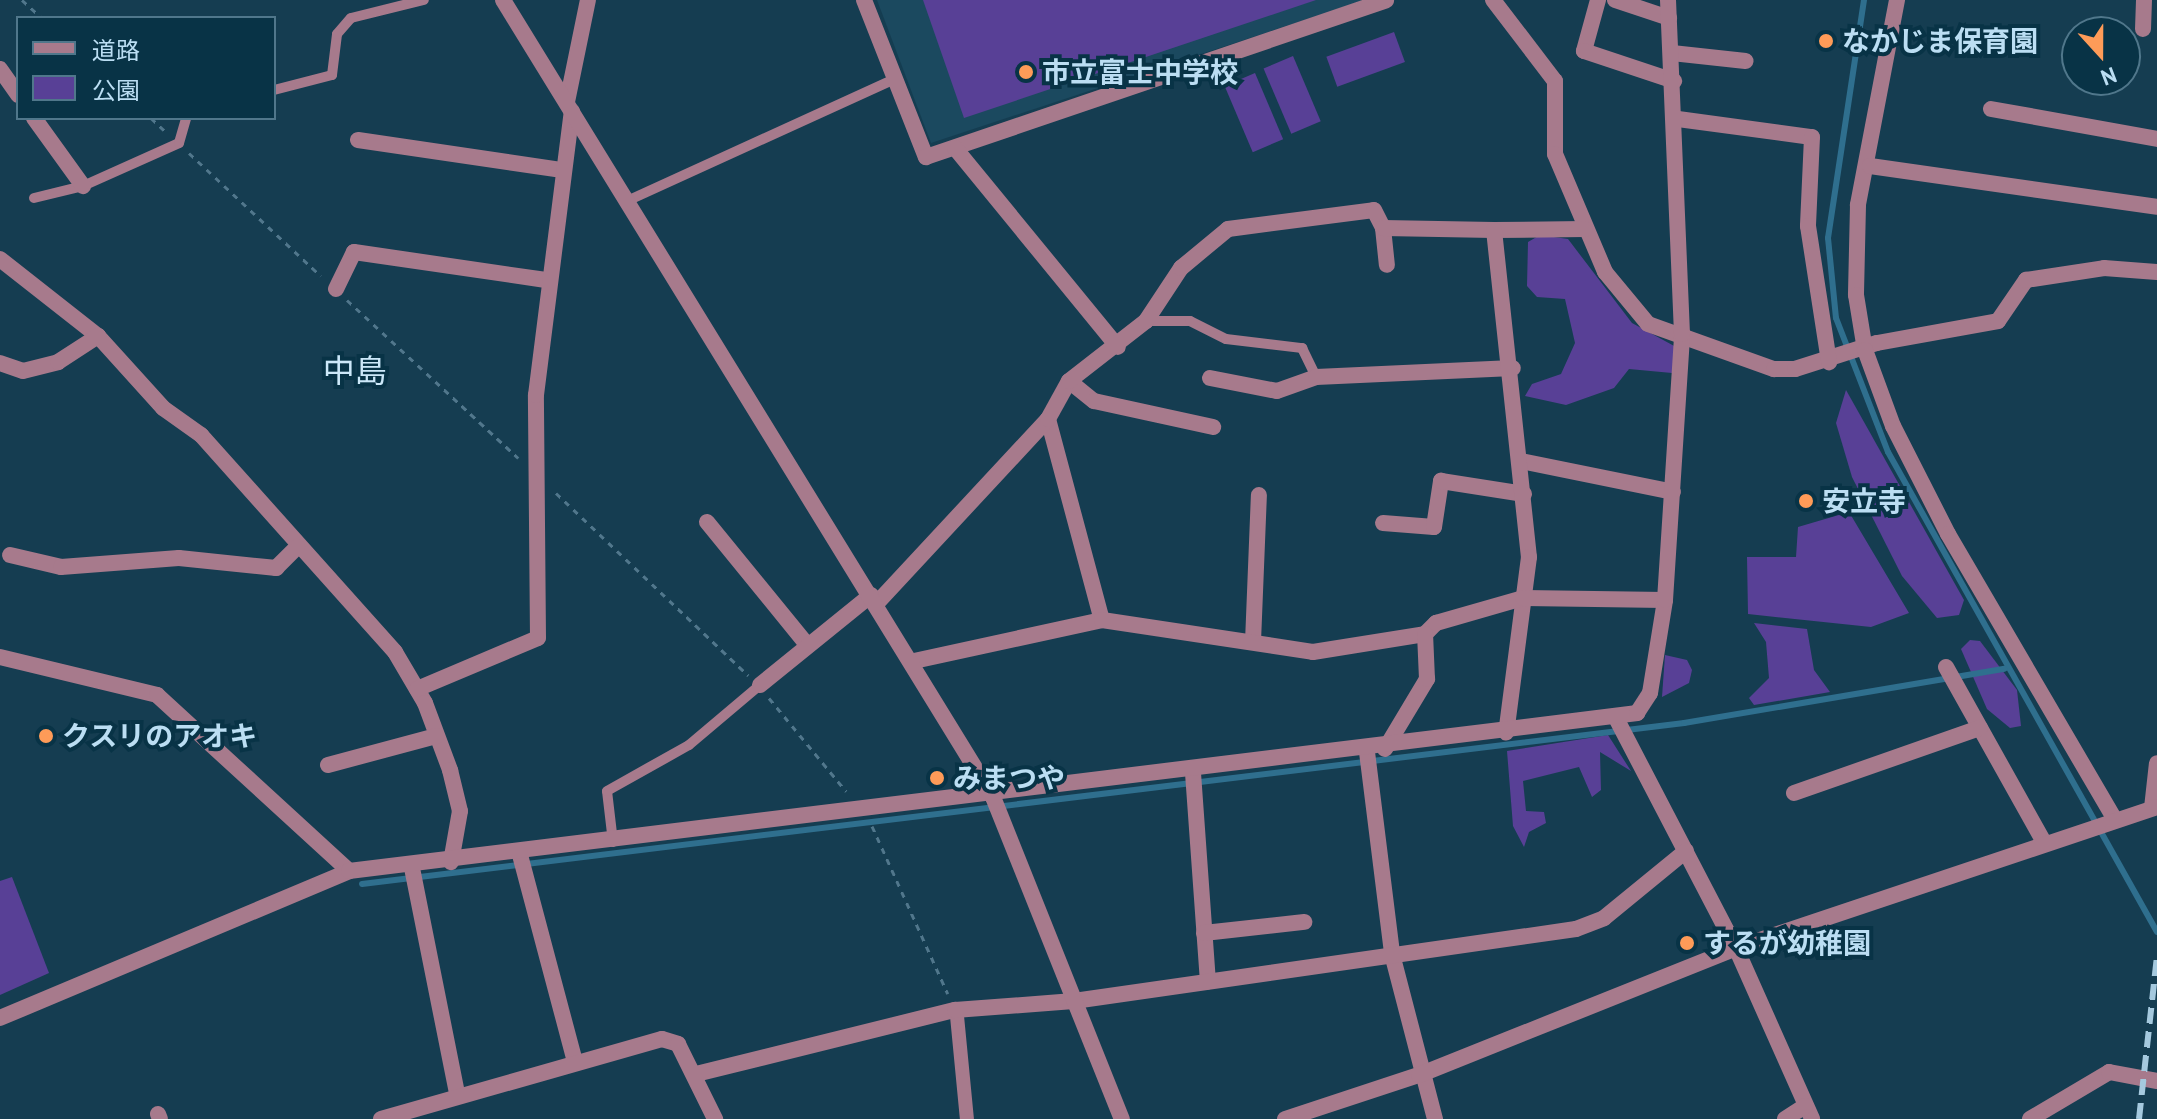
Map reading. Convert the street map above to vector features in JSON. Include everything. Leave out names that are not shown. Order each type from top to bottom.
[{"type":"street","points":[[503,0],[914,661],[993,797],[1122,1119]]},
{"type":"street","points":[[417,689],[538,638],[535,474],[546,280],[588,0]]},
{"type":"street","points":[[864,0],[893,80],[926,157],[1386,0]]},
{"type":"street","points":[[1493,0],[1555,81],[1555,154],[1585,229],[1632,312],[1682,334],[1774,369],[1829,362],[1865,350],[1998,321],[2026,280],[2104,268],[2157,272]]},
{"type":"street","points":[[1598,0],[1584,51],[1674,81]]},
{"type":"street","points":[[1615,0],[1669,18]]},
{"type":"street","points":[[0,1018],[349,871],[412,868],[1367,752],[1637,713],[1650,693],[1665,600],[1682,334],[1678,119],[1668,0]]},
{"type":"street","points":[[1897,0],[1856,244],[1865,350],[1893,426],[1948,534],[2114,818]]},
{"type":"street","points":[[2143,29],[2144,0]]},
{"type":"street","points":[[1672,53],[1746,61]]},
{"type":"street","points":[[0,71],[16,92]]},
{"type":"street","points":[[1991,109],[2157,139]]},
{"type":"street","points":[[1678,119],[1812,137],[1808,226],[1829,362]]},
{"type":"street","points":[[35,120],[83,186]]},
{"type":"street","points":[[358,140],[561,170]]},
{"type":"street","points":[[955,148],[1118,347]]},
{"type":"street","points":[[1870,166],[2157,207]]},
{"type":"street","points":[[760,685],[805,642],[874,599],[1048,419],[1069,381],[1118,347],[1146,321],[1181,268],[1228,229],[1374,210],[1383,228],[1387,265]]},
{"type":"street","points":[[1383,228],[1585,229]]},
{"type":"street","points":[[1494,230],[1513,368],[1529,557],[1506,733]]},
{"type":"street","points":[[336,289],[354,252],[546,280]]},
{"type":"street","points":[[0,259],[98,336],[163,408],[201,435],[297,547],[369,620],[417,689],[436,736],[460,811],[451,862]]},
{"type":"street","points":[[0,363],[23,371],[46,365],[98,336]]},
{"type":"street","points":[[1210,378],[1277,391],[1316,377],[1513,368]]},
{"type":"street","points":[[1069,381],[1094,401],[1213,427]]},
{"type":"street","points":[[1048,419],[1102,620]]},
{"type":"street","points":[[1521,461],[1673,492]]},
{"type":"street","points":[[1383,523],[1434,527],[1441,481],[1524,494]]},
{"type":"street","points":[[1253,642],[1259,495]]},
{"type":"street","points":[[707,522],[805,642]]},
{"type":"street","points":[[10,555],[61,567],[179,558],[276,568],[297,547]]},
{"type":"street","points":[[914,661],[1102,620],[1313,652],[1425,634],[1436,623],[1523,598],[1665,600]]},
{"type":"street","points":[[1385,749],[1427,679],[1425,634]]},
{"type":"street","points":[[0,657],[157,695],[349,871]]},
{"type":"street","points":[[1946,667],[1980,728],[2051,839]]},
{"type":"street","points":[[1615,716],[1736,948],[1809,1112],[1785,1119]]},
{"type":"street","points":[[1794,793],[1980,728]]},
{"type":"street","points":[[328,765],[436,736]]},
{"type":"street","points":[[1367,752],[1392,954],[1419,1075],[1435,1119]]},
{"type":"street","points":[[1285,1119],[1419,1075],[1736,948],[2051,839],[2154,807],[2157,763]]},
{"type":"street","points":[[1193,773],[1208,981]]},
{"type":"street","points":[[696,1074],[955,1010],[1074,1001],[1576,929],[1604,918],[1686,851]]},
{"type":"street","points":[[520,855],[575,1061]]},
{"type":"street","points":[[412,868],[457,1094]]},
{"type":"street","points":[[1204,933],[1304,922]]},
{"type":"street","points":[[955,1011],[967,1119]]},
{"type":"street","points":[[381,1119],[457,1094],[662,1039],[678,1044],[696,1074],[715,1119]]},
{"type":"street","points":[[2030,1119],[2052,1113],[2109,1072],[2157,1081]]},
{"type":"lane","points":[[276,89],[332,75],[337,34],[351,18],[424,0]]},
{"type":"lane","points":[[627,201],[893,80]]},
{"type":"lane","points":[[34,198],[83,186],[179,143],[185,120]]},
{"type":"lane","points":[[1146,321],[1190,321],[1226,339],[1302,348],[1316,377]]},
{"type":"lane","points":[[613,842],[607,791],[689,745],[760,685]]},
{"type":"path","points":[[22,0],[40,16]]},
{"type":"path","points":[[153,120],[760,685],[848,793]]},
{"type":"path","points":[[873,827],[955,1011]]},
{"type":"shaded area","name":"市立富士中学校","points":[[877,0],[1365,0],[931,143]]},
{"type":"green space","name":"市立富士中学校","points":[[923,0],[1316,0],[964,118]]},
{"type":"green space","points":[[1394,32],[1405,62],[1337,87],[1326,57]]},
{"type":"green space","points":[[1293,56],[1321,121],[1291,134],[1264,69]]},
{"type":"green space","points":[[1255,73],[1283,139],[1253,152],[1225,86]]},
{"type":"green space","points":[[1540,235],[1568,239],[1632,323],[1676,347],[1672,373],[1629,369],[1614,388],[1566,405],[1525,396],[1532,384],[1561,374],[1575,343],[1565,299],[1537,297],[1527,286],[1528,242]]},
{"type":"green space","points":[[1846,390],[1964,600],[1959,615],[1937,618],[1902,576],[1852,477],[1836,423]]},
{"type":"green space","points":[[1849,512],[1909,613],[1871,627],[1748,614],[1747,557],[1796,557],[1798,527]]},
{"type":"green space","points":[[1754,623],[1807,629],[1814,670],[1830,692],[1754,705],[1749,698],[1769,678],[1766,642]]},
{"type":"green space","points":[[1970,640],[1980,641],[2017,690],[2021,726],[2010,728],[1987,709],[1961,649]]},
{"type":"green space","points":[[1665,655],[1687,660],[1692,670],[1689,683],[1662,697]]},
{"type":"green space","points":[[1608,735],[1631,771],[1600,752],[1601,790],[1592,797],[1579,767],[1523,781],[1526,811],[1544,812],[1546,823],[1529,832],[1524,847],[1513,826],[1507,751]]},
{"type":"green space","points":[[12,877],[49,973],[0,995],[0,881]]},
{"type":"waterway","points":[[1864,0],[1828,238],[1836,318],[1888,452],[2157,932]]},
{"type":"waterway","points":[[362,884],[1684,723],[2004,669]]},
{"type":"railway","points":[[2139,1119],[2157,955]]},
{"type":"place","name":"なかじま保育園","points":[[1826,41]]},
{"type":"place","name":"市立富士中学校","points":[[1026,72]]},
{"type":"place","name":"安立寺","points":[[1806,501]]},
{"type":"place","name":"クスリのアオキ","points":[[46,736]]},
{"type":"place","name":"みまつや","points":[[937,778]]},
{"type":"place","name":"するが幼稚園","points":[[1687,943]]},
{"type":"district","name":"中島","points":[[355,370]]}]
